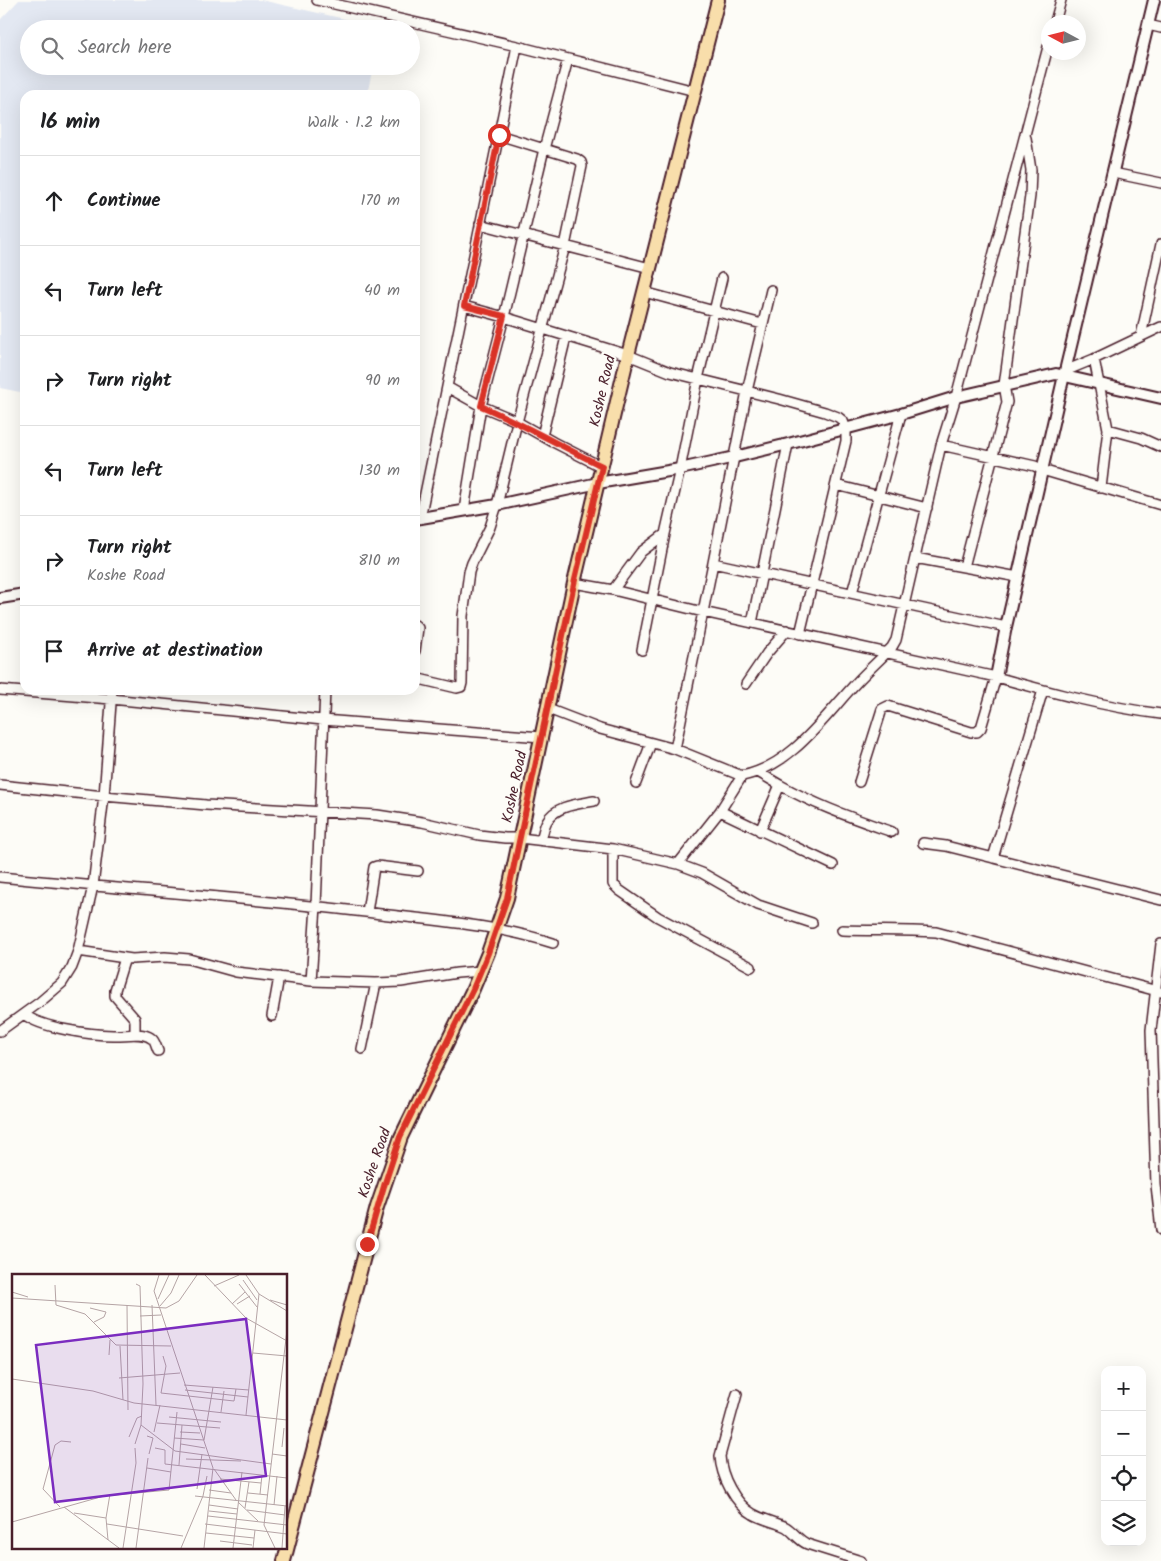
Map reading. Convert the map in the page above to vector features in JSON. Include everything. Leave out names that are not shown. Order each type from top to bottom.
[{"type":"main road","name":"Koshe Road","points":[[288,1546],[377,1207],[389,1169],[405,1128],[481,971],[507,898],[574,584],[628,355],[718,0]]},
{"type":"main road","name":"Koshe Road","points":[[284,1561],[287,1548]]},
{"type":"street","points":[[317,0],[404,20]]},
{"type":"street","points":[[1057,15],[1062,0]]},
{"type":"street","points":[[859,782],[882,709],[888,706],[971,732],[976,732],[981,728],[996,677],[1064,373],[1154,0]]},
{"type":"street","points":[[420,24],[695,91]]},
{"type":"street","points":[[1148,25],[1161,28]]},
{"type":"street","points":[[420,510],[464,306],[516,46]]},
{"type":"street","points":[[464,510],[481,406],[568,59]]},
{"type":"street","points":[[548,709],[600,729],[675,749],[742,776],[758,772],[783,757],[804,740],[887,652],[896,640],[941,445],[956,397],[1045,60]]},
{"type":"street","points":[[964,567],[1007,402],[1004,385],[1032,170],[1025,133]]},
{"type":"street","points":[[420,679],[457,688],[462,683],[463,616],[469,572],[490,527],[565,246],[582,166],[577,160],[499,135]]},
{"type":"street","points":[[1113,173],[1161,183]]},
{"type":"street","points":[[480,224],[650,268]]},
{"type":"street","points":[[1141,336],[1161,244]]},
{"type":"street","points":[[642,650],[698,378],[722,278]]},
{"type":"street","points":[[675,749],[714,563],[747,391],[771,290]]},
{"type":"street","points":[[644,292],[762,324]]},
{"type":"street","points":[[464,306],[504,316],[628,355],[670,372],[825,412],[843,421],[846,429],[846,441],[800,634]]},
{"type":"street","points":[[420,519],[735,457],[846,429],[956,397],[1064,373],[1161,327]]},
{"type":"street","points":[[542,436],[566,337]]},
{"type":"street","points":[[1094,360],[1108,429],[1101,488]]},
{"type":"street","points":[[1064,373],[1161,398]]},
{"type":"street","points":[[447,387],[602,466]]},
{"type":"street","points":[[852,593],[901,414]]},
{"type":"street","points":[[1108,429],[1141,438],[1161,447]]},
{"type":"street","points":[[752,623],[788,444]]},
{"type":"street","points":[[941,445],[1035,466],[1042,470],[1161,505]]},
{"type":"street","points":[[836,485],[927,508]]},
{"type":"street","points":[[613,590],[641,552],[665,534]]},
{"type":"street","points":[[915,558],[1018,577]]},
{"type":"street","points":[[714,563],[1006,627]]},
{"type":"street","points":[[574,584],[613,590],[703,612],[996,677],[1043,690],[1142,712],[1161,714]]},
{"type":"street","points":[[0,598],[20,595]]},
{"type":"street","points":[[746,684],[767,653],[787,630]]},
{"type":"street","points":[[0,690],[20,691]]},
{"type":"street","points":[[993,858],[1043,690]]},
{"type":"street","points":[[0,1032],[62,983],[72,967],[78,951],[94,886],[104,796],[111,695]]},
{"type":"street","points":[[119,695],[323,720],[542,737]]},
{"type":"street","points":[[310,981],[316,906],[325,695]]},
{"type":"street","points":[[636,784],[651,743]]},
{"type":"street","points":[[758,772],[806,800],[839,814],[892,832]]},
{"type":"street","points":[[678,864],[720,811],[742,776]]},
{"type":"street","points":[[0,785],[104,796],[377,815],[505,838],[542,840],[613,849],[678,864],[702,873],[758,905],[812,923]]},
{"type":"street","points":[[760,831],[780,785]]},
{"type":"street","points":[[542,840],[547,821],[556,812],[570,805],[594,801]]},
{"type":"street","points":[[720,811],[833,865]]},
{"type":"street","points":[[923,843],[946,846],[1161,900]]},
{"type":"street","points":[[613,849],[613,884],[619,890],[658,916],[751,966]]},
{"type":"street","points":[[367,912],[374,867],[418,871]]},
{"type":"street","points":[[0,877],[367,912],[497,929],[553,943]]},
{"type":"street","points":[[842,930],[936,932],[1158,992]]},
{"type":"street","points":[[1161,944],[1158,992],[1151,1030],[1158,1155],[1156,1185],[1161,1230]]},
{"type":"street","points":[[78,951],[125,958],[165,957],[189,959],[236,972],[310,981],[401,982],[481,971]]},
{"type":"street","points":[[125,958],[115,990],[115,996],[135,1019],[135,1034]]},
{"type":"street","points":[[272,1016],[280,977]]},
{"type":"street","points":[[362,1049],[376,983]]},
{"type":"street","points":[[24,1014],[37,1022],[77,1031],[103,1035],[135,1034],[150,1037],[153,1039],[158,1051]]},
{"type":"street","points":[[736,1394],[720,1456],[726,1482],[742,1504],[755,1516],[791,1530],[806,1544],[861,1561]]},
{"type":"shaded area","points":[[19,0],[261,0],[349,20],[20,20],[20,75],[371,75],[368,90],[20,90],[20,392],[0,388],[0,20]]},
{"type":"route","points":[[367,1244],[400,1137],[473,989],[507,898],[574,584],[602,466],[512,419],[481,406],[504,316],[464,306],[499,135]]}]
